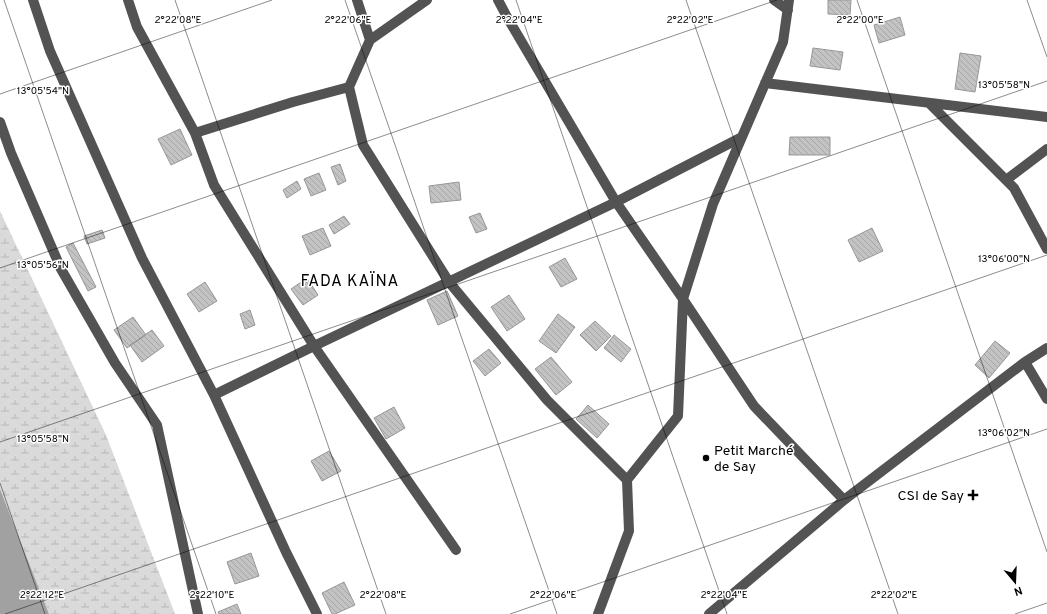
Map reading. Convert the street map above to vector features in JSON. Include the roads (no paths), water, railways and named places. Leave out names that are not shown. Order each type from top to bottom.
[{"type":"street","points":[[33,0],[50,51],[142,258],[214,395],[286,552],[317,614]]},
{"type":"street","points":[[128,0],[137,27],[194,133],[214,185],[314,346],[456,550]]},
{"type":"street","points":[[357,0],[370,40]]},
{"type":"street","points":[[427,0],[370,40],[349,87],[363,145],[449,282],[547,400],[627,480]]},
{"type":"street","points":[[498,0],[507,18],[616,202],[754,406],[844,500]]},
{"type":"street","points":[[598,614],[629,531],[627,480],[678,416],[683,299],[713,204],[783,42],[788,5],[774,0]]},
{"type":"street","points":[[765,83],[1047,117]]},
{"type":"street","points":[[194,133],[293,102],[349,87]]},
{"type":"street","points":[[929,103],[1014,188],[1047,248]]},
{"type":"street","points":[[0,122],[11,153],[61,269],[115,363],[157,425],[198,614]]},
{"type":"street","points":[[214,395],[616,202],[742,137]]},
{"type":"street","points":[[1006,180],[1047,149]]},
{"type":"street","points":[[708,614],[844,500],[1025,362],[1047,348]]},
{"type":"street","points":[[1025,362],[1047,399]]},
{"type":"place","name":"Petit Marché de Say","points":[[706,458]]},
{"type":"place","name":"CSI de Say","points":[[973,495]]},
{"type":"district","name":"FADA KAÏNA","points":[[350,280]]}]
